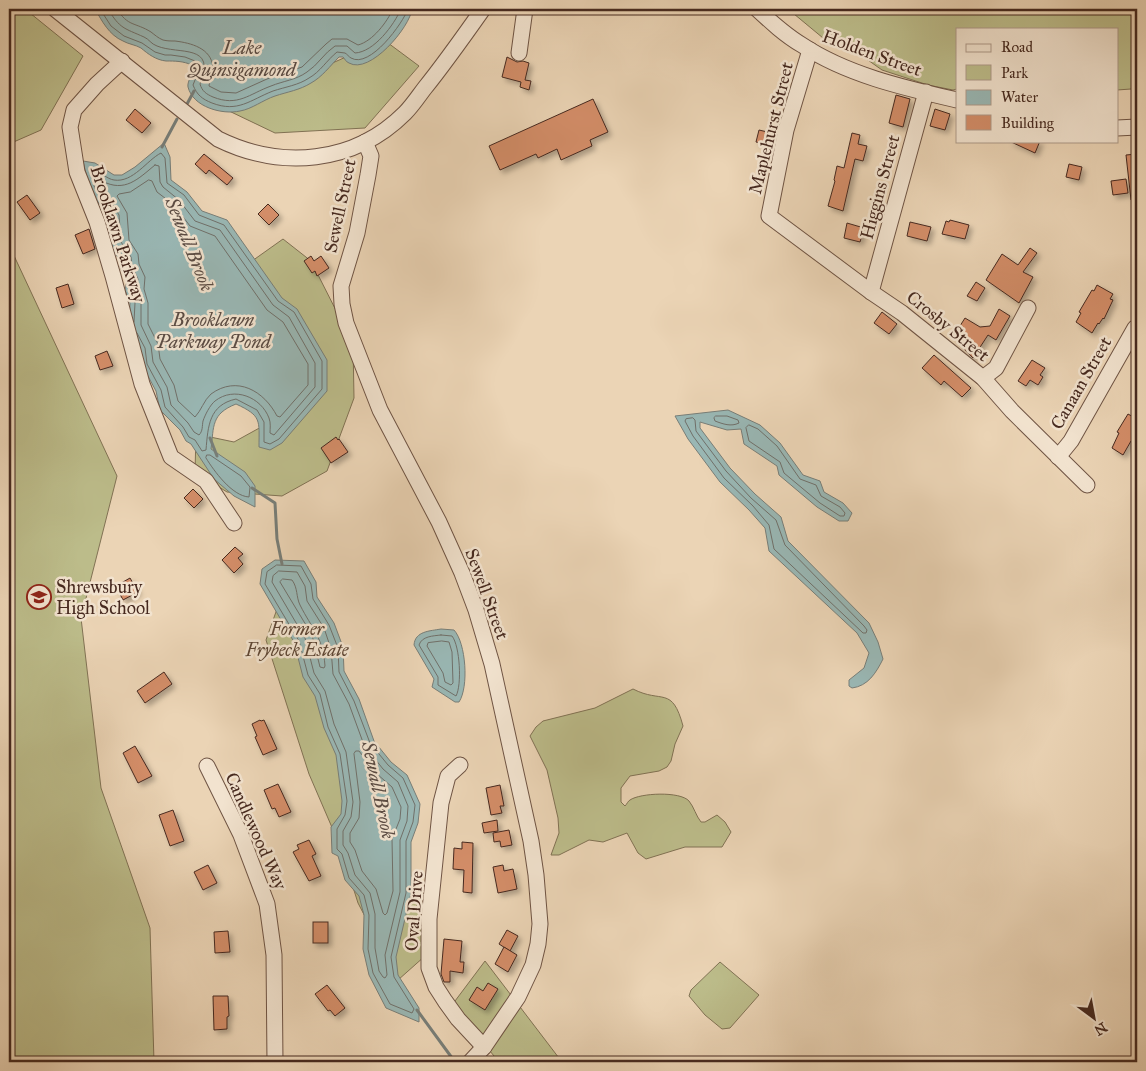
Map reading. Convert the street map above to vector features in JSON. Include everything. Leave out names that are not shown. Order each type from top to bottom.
[{"type":"street","points":[[55,9],[218,139],[230,145],[280,158],[333,154],[365,142],[384,129],[405,113],[483,9]]},
{"type":"street","points":[[519,53],[525,9]]},
{"type":"street","name":"Holden Street","points":[[757,9],[785,33],[810,50],[859,72],[956,100]]},
{"type":"street","name":"Maplehurst Street","points":[[769,216],[786,130],[810,50]]},
{"type":"street","name":"Brooklawn Parkway","points":[[122,61],[97,84],[74,110],[70,127],[77,172],[96,222],[113,276],[142,384],[171,457],[206,481],[234,523]]},
{"type":"street","name":"Higgins Street","points":[[871,292],[926,92]]},
{"type":"street","points":[[1118,128],[1137,127]]},
{"type":"street","name":"Sewell Street","points":[[365,142],[371,156],[368,175],[357,233],[341,286],[346,324],[380,410],[439,522],[476,610],[492,664],[531,841],[536,875],[540,924],[533,965],[518,997],[484,1048],[470,1062]]},
{"type":"street","name":"Crosby Street","points":[[769,216],[902,313],[983,378],[1012,411],[1088,485]]},
{"type":"street","points":[[983,378],[996,368],[1028,308]]},
{"type":"street","name":"Canaan Street","points":[[1058,457],[1075,435],[1135,328]]},
{"type":"street","name":"Oval Drive","points":[[460,765],[448,776],[441,804],[429,919],[429,968],[436,988],[458,1019],[484,1048]]},
{"type":"street","name":"Candlewood Way","points":[[207,766],[241,835],[268,904],[274,955],[275,1062]]},
{"type":"green space","points":[[9,9],[25,9],[83,56],[41,130],[9,144]]},
{"type":"green space","points":[[788,9],[1137,9],[1137,85],[1131,89],[1118,90],[1118,28],[956,28],[956,89],[953,90],[928,85],[882,70],[827,31],[823,38]]},
{"type":"green space","points":[[384,40],[419,66],[365,128],[275,133],[227,110]]},
{"type":"green space","points":[[283,239],[311,261],[353,344],[354,398],[327,471],[282,496],[227,492],[195,472],[196,434],[234,442],[263,426],[245,266]]},
{"type":"green space","points":[[9,245],[117,476],[81,618],[101,788],[150,928],[154,1062],[9,1062]]},
{"type":"green space","name":"Former Frybeck Estate","points":[[286,600],[380,814],[434,948],[398,980],[358,903],[340,846],[309,774],[266,640],[277,609]]},
{"type":"green space","points":[[633,689],[670,700],[679,713],[683,726],[675,744],[671,761],[667,767],[659,771],[630,776],[621,788],[621,802],[625,806],[630,800],[642,796],[669,794],[677,796],[689,801],[701,822],[705,822],[717,815],[725,822],[731,832],[722,847],[685,847],[646,859],[638,853],[627,833],[603,842],[589,840],[559,855],[551,855],[559,833],[558,818],[547,770],[530,736],[543,721],[595,708]]},
{"type":"green space","points":[[485,961],[562,1062],[499,1062],[452,1005]]},
{"type":"green space","points":[[720,962],[759,995],[730,1028],[722,1029],[705,1015],[689,996],[691,990]]},
{"type":"water","name":"Lake Quinsigamond","points":[[95,9],[412,9],[410,17],[397,37],[378,56],[358,65],[349,63],[343,57],[339,57],[319,78],[307,85],[240,111],[225,112],[209,108],[196,100],[191,94],[188,85],[194,69],[192,65],[159,59],[139,47],[118,38],[106,27]]},
{"type":"water","name":"Brooklawn Parkway Pond","points":[[164,143],[170,157],[171,180],[187,192],[202,211],[227,220],[282,298],[297,309],[327,360],[327,391],[282,443],[270,450],[259,447],[259,425],[255,416],[244,408],[236,404],[222,412],[215,422],[211,449],[245,472],[255,486],[255,507],[234,496],[214,479],[191,444],[186,441],[180,430],[160,410],[156,391],[142,365],[129,328],[130,303],[125,290],[127,281],[120,267],[121,262],[110,246],[109,218],[90,191],[83,161],[95,163],[114,175],[122,175],[135,167]]},
{"type":"water","points":[[728,410],[760,425],[780,443],[803,475],[820,481],[824,492],[843,503],[852,513],[848,521],[839,521],[817,507],[779,475],[777,466],[744,444],[741,429],[727,430],[700,422],[700,428],[730,468],[781,517],[788,541],[869,623],[878,642],[883,659],[874,674],[863,685],[852,688],[849,686],[849,680],[864,668],[869,653],[857,633],[769,551],[765,528],[720,482],[688,439],[675,416]]},
{"type":"water","points":[[275,560],[304,561],[316,582],[317,597],[334,623],[343,647],[344,671],[359,699],[374,741],[391,762],[407,775],[420,804],[418,823],[411,842],[411,893],[396,957],[398,975],[419,1008],[419,1022],[386,1008],[369,975],[363,949],[364,915],[359,896],[345,880],[338,856],[332,853],[331,827],[341,814],[342,801],[336,755],[324,728],[315,696],[303,677],[294,642],[260,584],[262,569]]},
{"type":"water","points":[[441,629],[454,630],[461,645],[465,676],[459,702],[455,702],[432,687],[434,679],[414,645],[415,640],[420,634]]},
{"type":"building","points":[[507,57],[517,62],[529,63],[525,80],[531,81],[529,90],[520,87],[521,82],[502,77]]},
{"type":"building","points":[[896,95],[910,99],[903,127],[889,123]]},
{"type":"building","points":[[593,99],[608,132],[590,140],[592,146],[561,160],[557,149],[538,158],[536,154],[500,170],[489,146]]},
{"type":"building","points":[[135,109],[151,123],[142,133],[126,120]]},
{"type":"building","points":[[935,109],[950,114],[945,130],[930,126]]},
{"type":"building","points":[[759,130],[776,134],[772,146],[756,142]]},
{"type":"building","points":[[852,133],[860,135],[858,144],[867,146],[863,161],[855,159],[843,211],[828,206],[837,166],[844,168]]},
{"type":"building","points":[[1011,142],[1040,142],[1035,153]]},
{"type":"building","points":[[204,154],[233,178],[227,185],[209,170],[206,174],[195,164]]},
{"type":"building","points":[[1137,154],[1137,200],[1131,200],[1126,155]]},
{"type":"building","points":[[1069,164],[1082,167],[1079,180],[1066,177]]},
{"type":"building","points":[[1126,179],[1128,193],[1113,195],[1111,181]]},
{"type":"building","points":[[27,195],[40,213],[30,220],[17,202]]},
{"type":"building","points":[[268,204],[279,215],[269,225],[258,214]]},
{"type":"building","points":[[950,220],[969,225],[965,239],[942,234],[946,221],[949,222]]},
{"type":"building","points":[[910,222],[931,227],[927,241],[907,236]]},
{"type":"building","points":[[847,223],[864,228],[860,242],[844,238]]},
{"type":"building","points":[[89,229],[95,249],[83,254],[75,235]]},
{"type":"building","points":[[1030,248],[1037,253],[1023,272],[1033,277],[1019,303],[986,280],[1002,254],[1018,265]]},
{"type":"building","points":[[311,256],[314,261],[321,256],[329,268],[317,276],[315,271],[312,273],[304,261]]},
{"type":"building","points":[[976,282],[985,288],[977,301],[967,296]]},
{"type":"building","points":[[68,284],[74,304],[62,308],[56,288]]},
{"type":"building","points":[[1097,285],[1113,294],[1110,299],[1113,300],[1104,319],[1098,323],[1092,333],[1076,322],[1081,313],[1079,312]]},
{"type":"building","points":[[999,309],[1010,316],[996,340],[988,335],[973,358],[953,337],[965,318],[980,327],[990,326]]},
{"type":"building","points":[[882,312],[897,324],[889,334],[874,323]]},
{"type":"building","points":[[107,351],[113,366],[100,370],[95,356]]},
{"type":"building","points":[[934,355],[971,388],[962,397],[944,381],[941,385],[922,368]]},
{"type":"building","points":[[1032,360],[1045,368],[1040,375],[1043,377],[1038,385],[1030,380],[1026,386],[1018,381]]},
{"type":"building","points":[[1128,414],[1137,419],[1137,437],[1134,443],[1131,441],[1123,455],[1112,448],[1119,433],[1117,432]]},
{"type":"building","points":[[336,437],[348,452],[331,463],[321,448]]},
{"type":"building","points":[[193,489],[203,499],[194,508],[184,498]]},
{"type":"building","points":[[235,547],[243,554],[238,558],[243,564],[234,573],[222,560]]},
{"type":"building","points":[[130,578],[138,592],[123,600],[116,586]]},
{"type":"building","points":[[164,672],[172,684],[145,703],[137,691]]},
{"type":"building","points":[[264,720],[277,749],[263,755],[255,737],[257,736],[252,724]]},
{"type":"building","points":[[135,746],[152,776],[138,783],[123,753]]},
{"type":"building","points":[[278,784],[291,812],[279,817],[275,808],[272,809],[264,790]]},
{"type":"building","points":[[500,785],[504,806],[500,806],[502,813],[491,815],[486,788]]},
{"type":"building","points":[[173,810],[184,841],[170,846],[159,815]]},
{"type":"building","points":[[497,820],[498,831],[484,833],[482,823]]},
{"type":"building","points":[[509,830],[512,845],[501,847],[500,841],[494,842],[493,833]]},
{"type":"building","points":[[309,840],[316,854],[312,856],[321,876],[309,881],[293,852],[299,849],[297,845]]},
{"type":"building","points":[[462,842],[473,843],[472,893],[463,892],[464,870],[453,869],[454,848],[462,849]]},
{"type":"building","points":[[208,865],[217,883],[203,890],[194,872]]},
{"type":"building","points":[[503,865],[504,871],[513,869],[517,889],[498,893],[493,867]]},
{"type":"building","points":[[313,922],[328,922],[328,943],[313,943]]},
{"type":"building","points":[[507,930],[518,936],[510,951],[499,944]]},
{"type":"building","points":[[228,931],[230,952],[215,953],[214,932]]},
{"type":"building","points":[[444,939],[462,941],[460,962],[464,962],[463,973],[450,971],[450,982],[444,982],[441,974]]},
{"type":"building","points":[[504,947],[517,955],[508,972],[495,964]]},
{"type":"building","points":[[488,983],[498,989],[485,1010],[469,1000],[477,987],[483,991]]},
{"type":"building","points":[[327,985],[345,1008],[335,1016],[330,1010],[328,1011],[315,994]]},
{"type":"building","points":[[213,996],[228,996],[229,1016],[227,1017],[227,1029],[214,1030]]},
{"type":"waterway","name":"Sewall Brook","points":[[187,104],[194,91]]},
{"type":"waterway","name":"Sewall Brook","points":[[162,147],[177,119]]},
{"type":"waterway","name":"Sewall Brook","points":[[210,438],[217,456]]},
{"type":"waterway","name":"Sewall Brook","points":[[252,488],[275,503],[277,539],[282,564]]},
{"type":"waterway","name":"Sewall Brook","points":[[417,1010],[455,1062]]},
{"type":"place","name":"Shrewsbury High School","points":[[39,597]]}]
